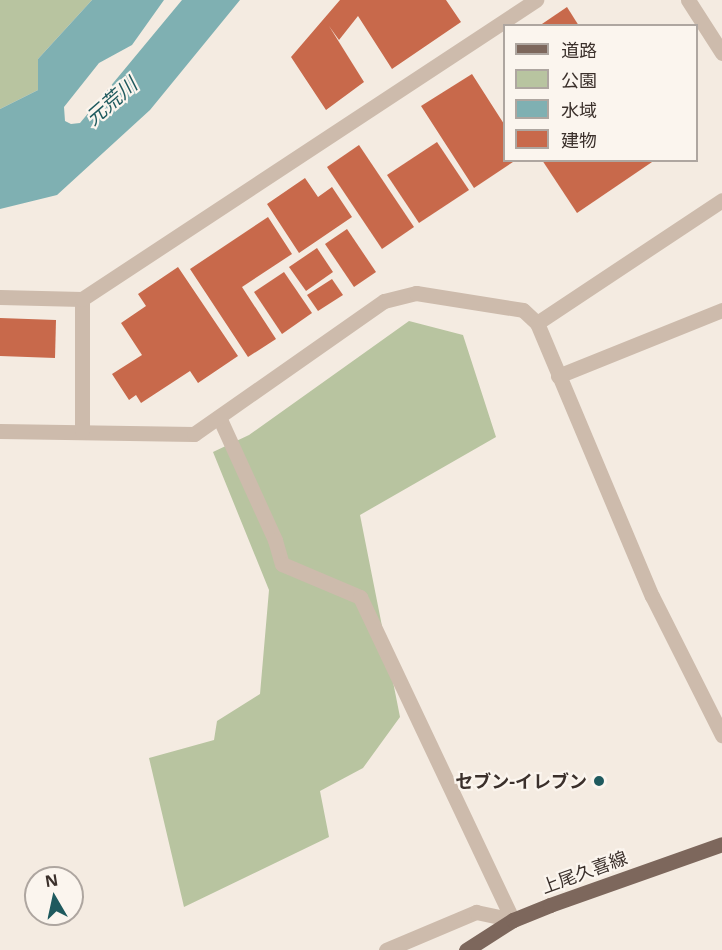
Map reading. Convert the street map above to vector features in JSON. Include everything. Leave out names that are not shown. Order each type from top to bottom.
[{"type":"main road","name":"上尾久喜線","points":[[466,950],[513,920],[722,844]]},
{"type":"street","points":[[0,297],[82,299],[536,0]]},
{"type":"street","points":[[688,0],[722,53]]},
{"type":"street","points":[[537,323],[722,200]]},
{"type":"street","points":[[0,431],[194,434],[384,301],[416,293],[523,310],[537,323],[652,596],[722,735]]},
{"type":"street","points":[[82,299],[82,431]]},
{"type":"street","points":[[558,376],[722,310]]},
{"type":"street","points":[[219,417],[275,540],[282,564],[360,597],[513,920]]},
{"type":"street","points":[[386,950],[476,912],[513,920]]},
{"type":"green space","points":[[0,0],[92,0],[38,59],[38,90],[0,109]]},
{"type":"green space","points":[[409,321],[463,335],[496,437],[360,515],[400,717],[363,768],[320,791],[329,837],[184,907],[149,758],[214,740],[217,721],[260,694],[269,590],[213,452],[249,435]]},
{"type":"water","name":"元荒川","points":[[92,0],[164,0],[132,45],[99,63],[64,107],[65,121],[71,124],[80,123],[182,0],[240,0],[150,110],[57,195],[0,209],[0,109],[38,90],[38,59]]},
{"type":"building","points":[[340,0],[446,0],[461,22],[392,69],[358,16],[339,40],[329,26],[364,82],[326,110],[291,57]]},
{"type":"building","points":[[567,7],[578,24],[542,24]]},
{"type":"building","points":[[472,74],[503,122],[503,162],[513,162],[474,188],[421,106]]},
{"type":"building","points":[[437,142],[469,190],[419,223],[387,175]]},
{"type":"building","points":[[359,145],[414,227],[382,249],[327,167]]},
{"type":"building","points":[[543,162],[652,162],[577,213]]},
{"type":"building","points":[[305,178],[318,197],[332,187],[352,217],[299,253],[267,204]]},
{"type":"building","points":[[268,217],[292,254],[242,287],[276,339],[248,357],[190,269]]},
{"type":"building","points":[[347,229],[376,272],[354,287],[325,244]]},
{"type":"building","points":[[317,248],[333,272],[306,291],[289,267]]},
{"type":"building","points":[[178,267],[238,356],[198,383],[190,371],[141,403],[136,395],[129,400],[112,374],[142,355],[121,323],[146,306],[138,294]]},
{"type":"building","points":[[284,272],[312,313],[282,334],[254,292]]},
{"type":"building","points":[[332,279],[343,295],[318,311],[307,295]]},
{"type":"building","points":[[0,318],[56,320],[55,358],[0,356]]},
{"type":"place","name":"セブン-イレブン","points":[[599,781]]}]
